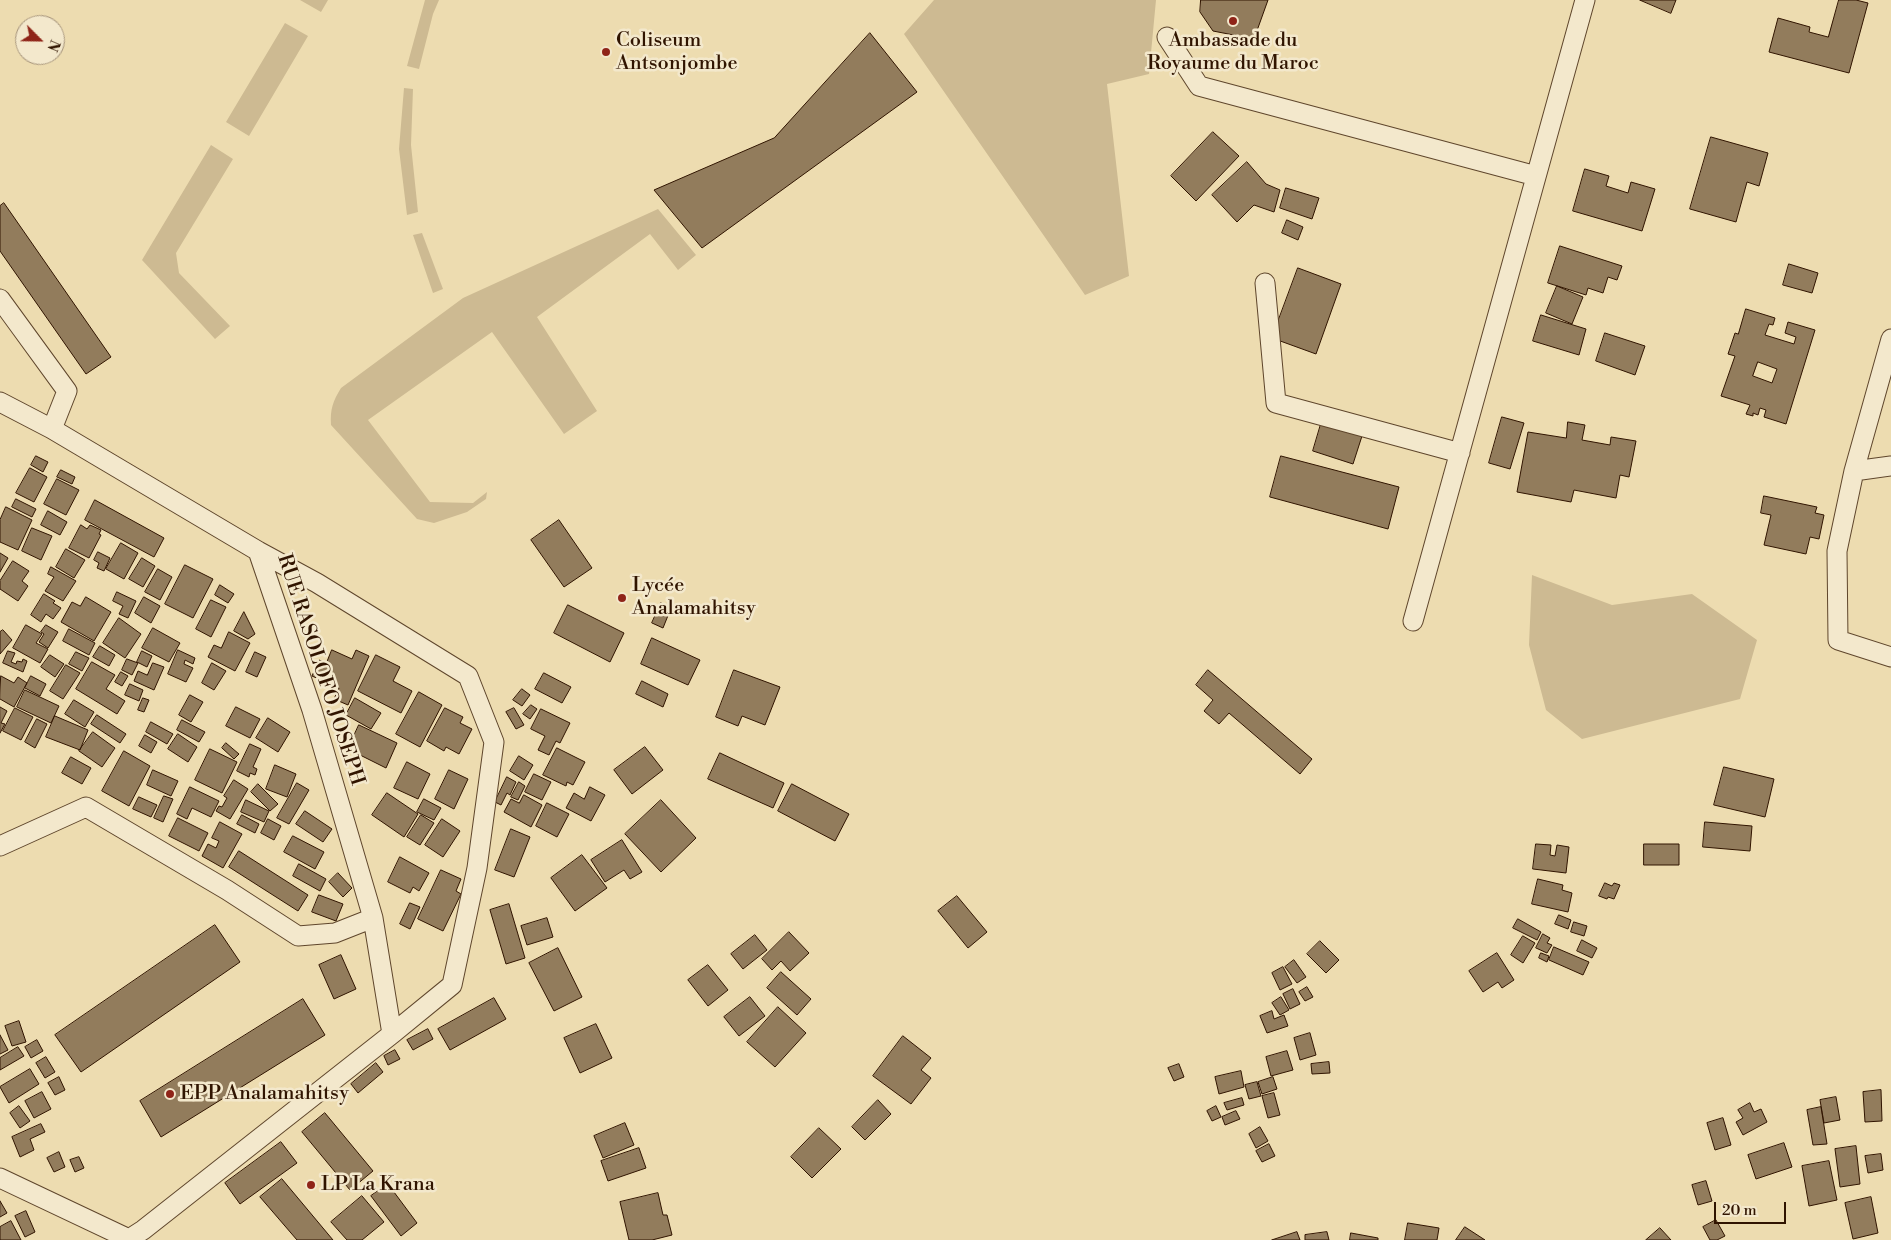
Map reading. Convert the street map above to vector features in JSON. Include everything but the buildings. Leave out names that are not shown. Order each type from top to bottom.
[{"type":"street","points":[[1413,621],[1585,0]]},
{"type":"street","points":[[1167,37],[1199,86],[1536,176]]},
{"type":"street","points":[[1265,283],[1276,403],[1460,453]]},
{"type":"street","points":[[0,299],[67,391],[52,429]]},
{"type":"street","points":[[1891,340],[1854,471],[1837,551],[1838,640],[1891,657]]},
{"type":"street","name":"RUE RASOLOFO JOSEPH","points":[[0,402],[52,429],[258,551],[312,710],[373,918],[392,1034]]},
{"type":"street","points":[[1854,471],[1891,466]]},
{"type":"street","points":[[0,1178],[129,1240],[452,985],[477,868],[494,742],[468,676],[317,583],[258,551]]},
{"type":"street","points":[[0,846],[86,807],[227,890],[298,936],[335,933],[373,918]]},
{"type":"shaded area","points":[[300,0],[328,0],[321,12]]},
{"type":"shaded area","points":[[425,0],[439,0],[433,14],[419,69],[407,66]]},
{"type":"shaded area","points":[[934,0],[1156,0],[1149,74],[1107,84],[1129,276],[1085,295],[904,34]]},
{"type":"shaded area","points":[[285,23],[308,36],[249,136],[226,122]]},
{"type":"shaded area","points":[[404,88],[413,89],[411,145],[418,212],[407,215],[399,149]]},
{"type":"shaded area","points":[[211,145],[233,159],[176,253],[179,273],[230,326],[215,339],[142,260]]},
{"type":"shaded area","points":[[658,209],[696,255],[678,270],[650,234],[537,317],[597,411],[564,434],[492,332],[368,420],[430,502],[473,503],[487,492],[486,499],[467,512],[434,523],[417,519],[331,425],[333,405],[341,388],[463,298]]},
{"type":"shaded area","points":[[422,233],[443,289],[433,293],[413,235]]},
{"type":"shaded area","points":[[1532,575],[1612,605],[1692,594],[1757,640],[1740,699],[1582,739],[1546,710],[1529,645]]},
{"type":"place","name":"Ambassade du Royaume du Maroc","points":[[1233,21]]},
{"type":"place","name":"Coliseum Antsonjombe","points":[[606,52]]},
{"type":"place","name":"Lycée Analamahitsy","points":[[622,598]]},
{"type":"place","name":"EPP Analamahitsy","points":[[170,1094]]},
{"type":"place","name":"LP La Krana","points":[[311,1185]]}]
